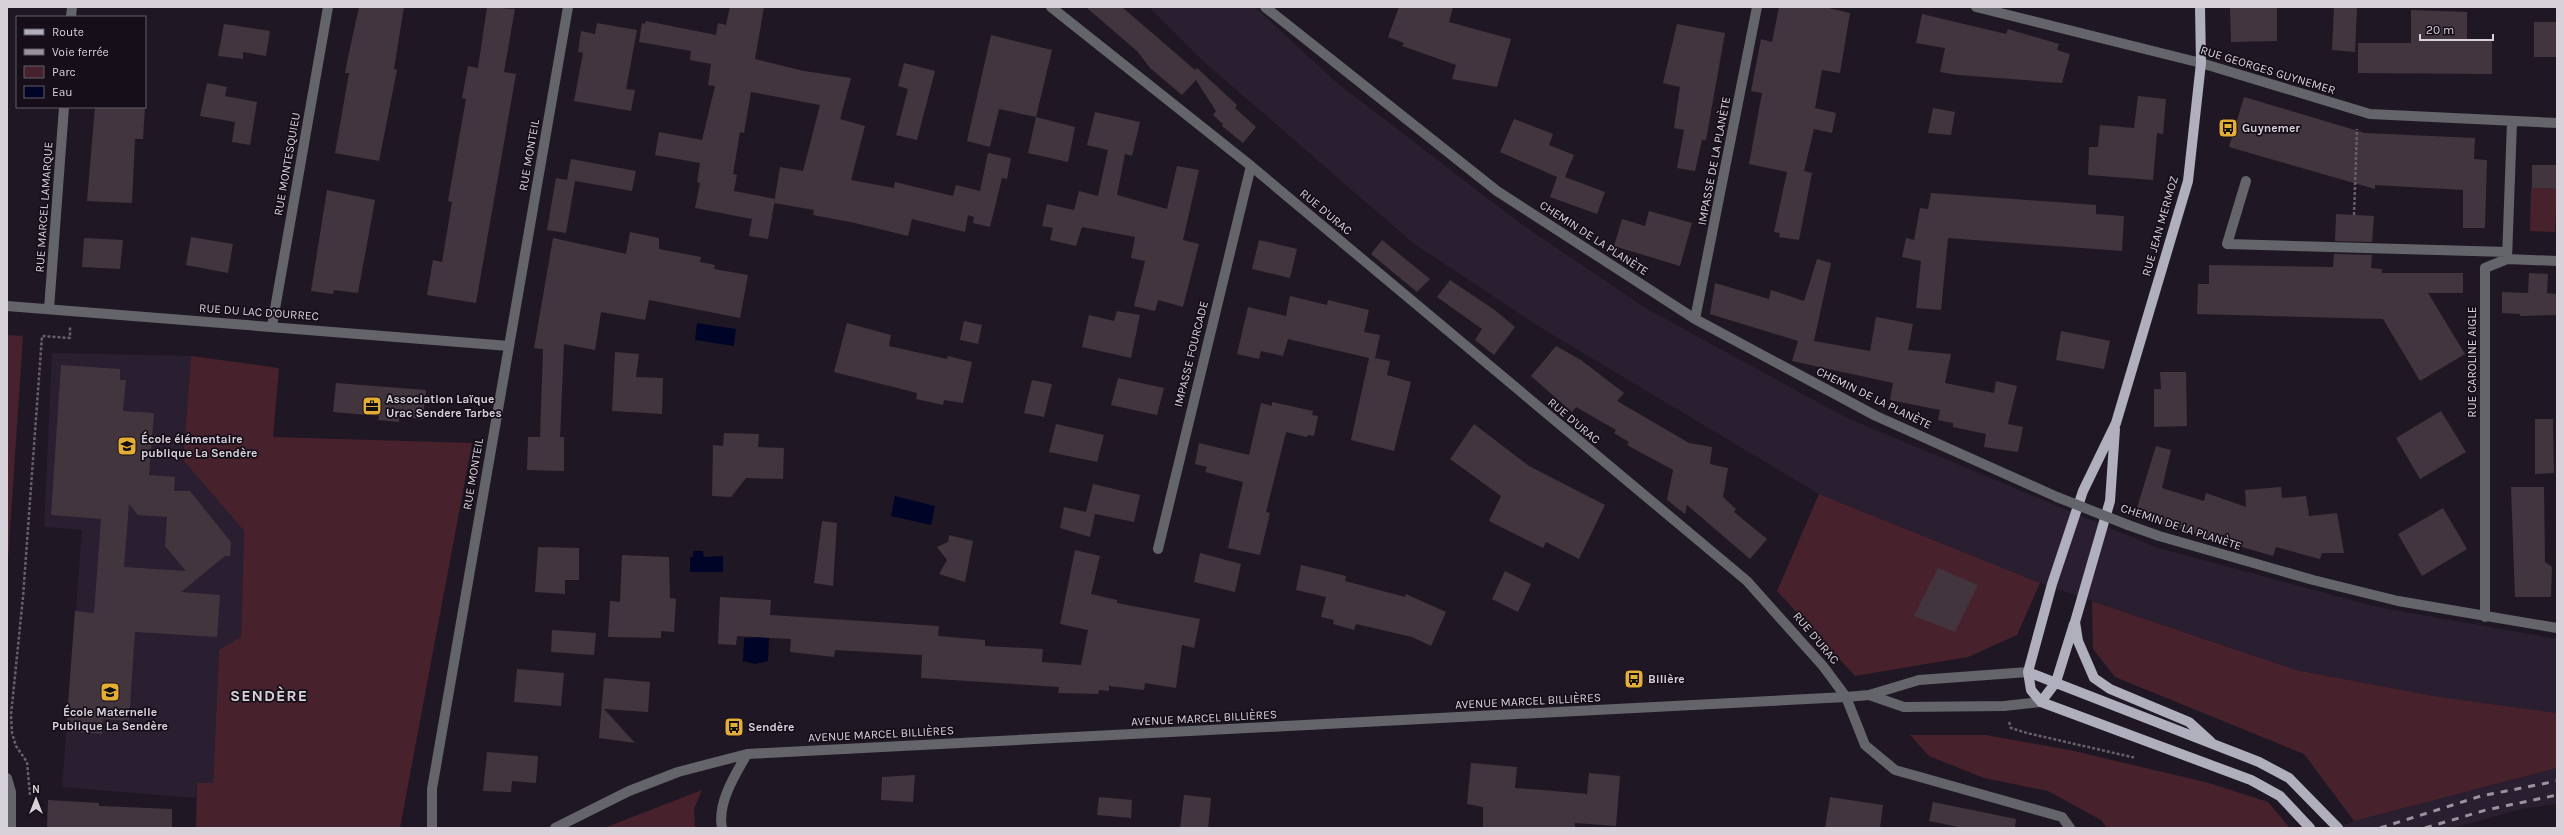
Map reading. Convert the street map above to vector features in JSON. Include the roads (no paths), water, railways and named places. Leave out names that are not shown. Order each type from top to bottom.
[{"type":"main road","name":"RUE JEAN MERMOZ","points":[[2116,422],[2188,181],[2201,63],[2200,7]]},
{"type":"main road","points":[[2041,702],[2056,682],[2110,501],[2116,422]]},
{"type":"main road","points":[[2116,422],[2083,491],[2052,584],[2028,672],[2031,690],[2041,702],[2251,780],[2280,796],[2310,828]]},
{"type":"main road","points":[[2075,622],[2078,641],[2094,678],[2110,689],[2189,722],[2211,742]]},
{"type":"main road","points":[[2028,672],[2211,742],[2259,762],[2288,778],[2338,828]]},
{"type":"street","name":"RUE MONTESQUIEU","points":[[272,326],[328,7]]},
{"type":"street","name":"RUE MONTEIL","points":[[432,828],[432,790],[568,7]]},
{"type":"street","name":"RUE D'URAC","points":[[1051,7],[1250,166],[1747,581],[1823,666],[1846,697],[1865,745],[1895,770],[2062,817],[2070,828]]},
{"type":"street","name":"CHEMIN DE LA PLANÈTE","points":[[1266,7],[1497,191],[1696,319],[1876,416],[2057,497],[2159,536],[2313,580],[2398,601],[2485,618],[2557,628]]},
{"type":"street","name":"IMPASSE DE LA PLANÈTE","points":[[1696,319],[1757,7]]},
{"type":"street","name":"RUE GEORGES GUYNEMER","points":[[1976,7],[2201,63],[2370,114],[2557,123]]},
{"type":"street","name":"RUE MARCEL LAMARQUE","points":[[49,309],[64,108]]},
{"type":"street","points":[[2507,256],[2512,122]]},
{"type":"street","name":"IMPASSE FOURCADE","points":[[1158,549],[1250,166]]},
{"type":"street","points":[[2246,181],[2227,244],[2507,256],[2557,261]]},
{"type":"street","name":"RUE CAROLINE AIGLE","points":[[2485,618],[2485,268],[2507,256]]},
{"type":"street","name":"RUE DU LAC D'OURREC","points":[[7,306],[509,346]]},
{"type":"street","name":"AVENUE MARCEL BILLIÈRES","points":[[555,828],[629,791],[678,772],[747,754],[1846,697],[1869,695],[1919,680],[2028,672]]},
{"type":"street","name":"AVENUE MARCEL BILLIÈRES","points":[[1869,695],[1904,707],[2004,706],[2041,702]]},
{"type":"street","points":[[722,828],[720,821],[729,784],[747,754]]},
{"type":"street","points":[[7,778],[11,792],[11,828]]},
{"type":"water","points":[[697,323],[736,329],[734,346],[695,340]]},
{"type":"water","points":[[895,496],[935,506],[931,525],[891,516]]},
{"type":"water","points":[[693,551],[703,551],[704,557],[723,556],[723,572],[690,572],[690,557],[693,557]]},
{"type":"water","points":[[744,638],[769,638],[768,661],[755,664],[743,661]]},
{"type":"railway","points":[[2380,828],[2481,796],[2557,781]]},
{"type":"railway","points":[[2425,828],[2486,810],[2557,795]]},
{"type":"place","name":"Guynemer","points":[[2228,128]]},
{"type":"place","name":"Association Laïque Urac Sendere Tarbes","points":[[372,406]]},
{"type":"place","name":"École élémentaire publique La Sendère","points":[[127,446]]},
{"type":"place","name":"Bilière","points":[[1634,679]]},
{"type":"place","name":"École Maternelle Publique La Sendère","points":[[110,692]]},
{"type":"place","name":"Sendère","points":[[734,727]]},
{"type":"district","name":"SENDÈRE","points":[[269,695]]}]
